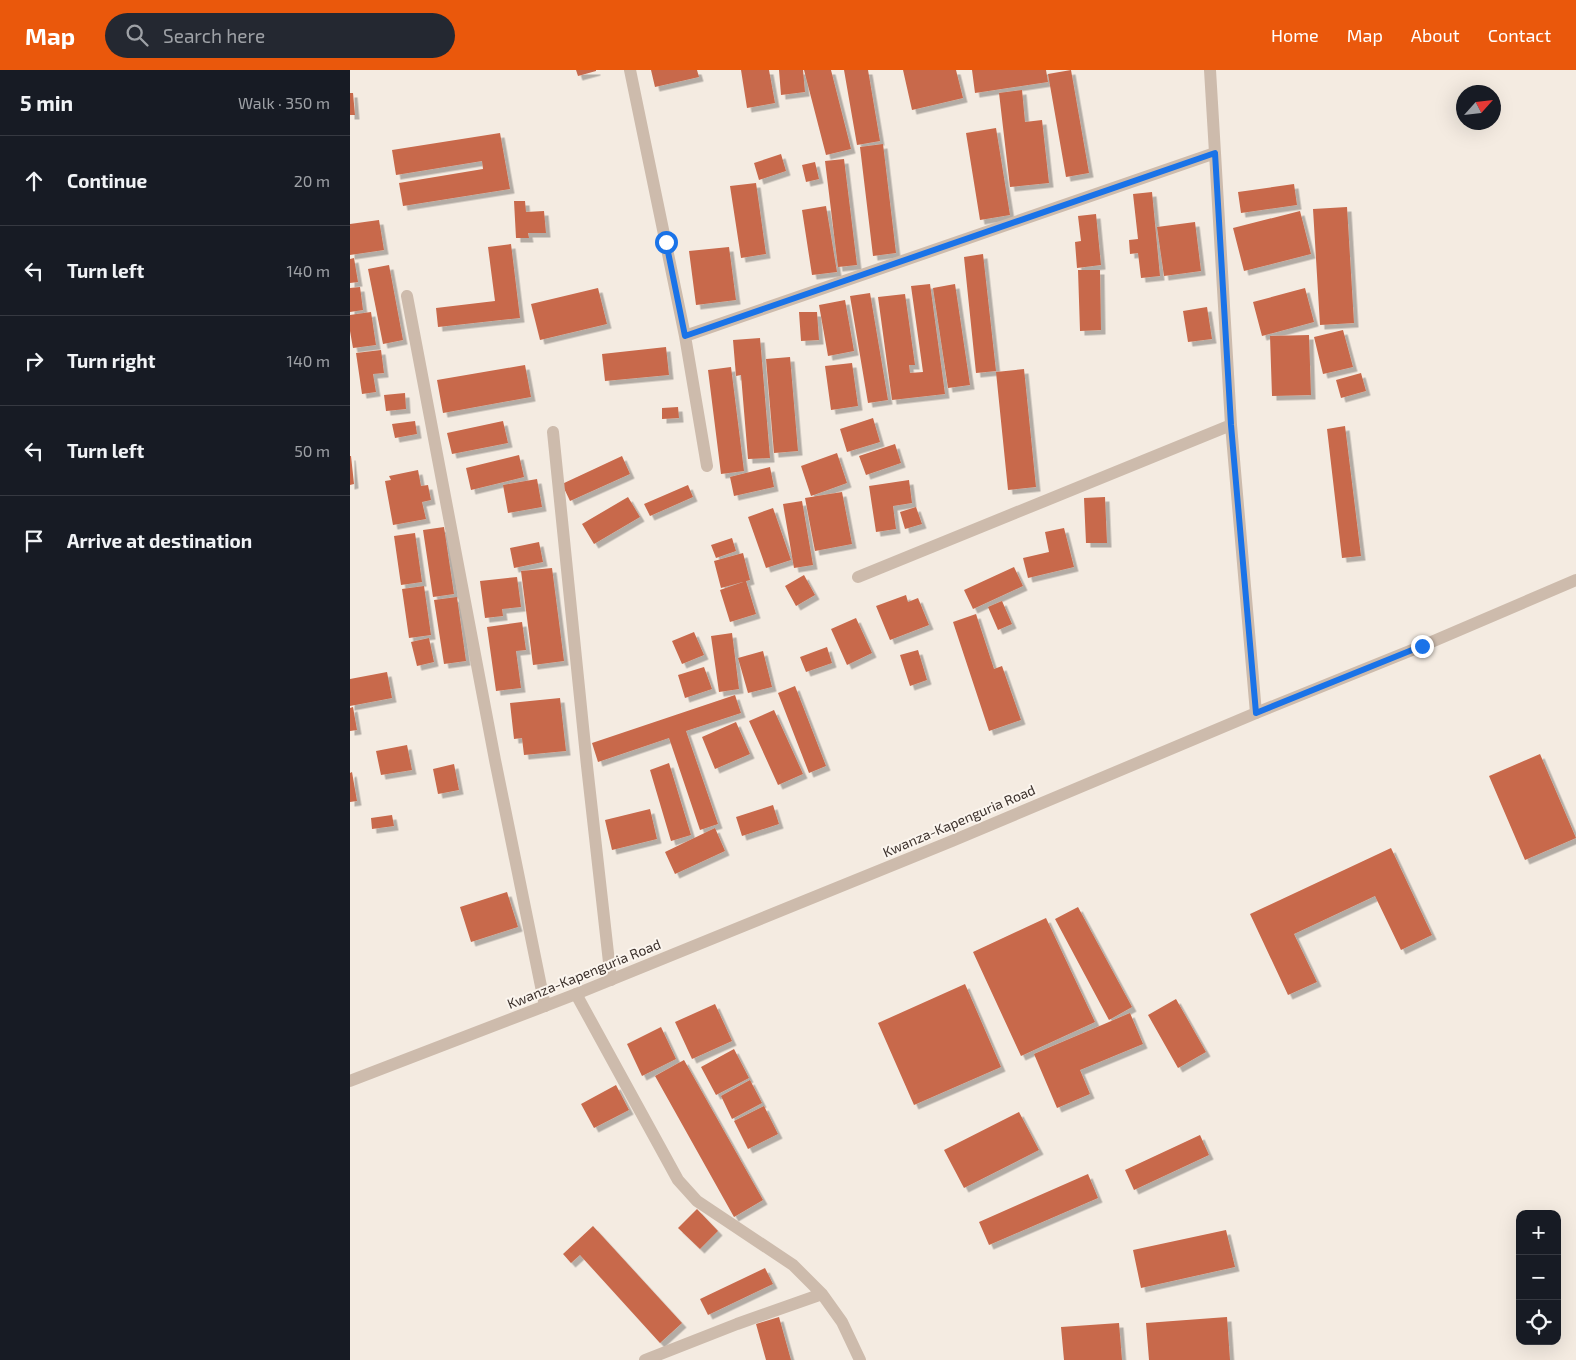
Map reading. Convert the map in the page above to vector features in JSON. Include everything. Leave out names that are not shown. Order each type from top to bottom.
[{"type":"street","points":[[630,70],[685,336],[707,466]]},
{"type":"street","points":[[1210,70],[1231,425],[1256,713]]},
{"type":"street","points":[[685,336],[1215,153]]},
{"type":"street","points":[[408,296],[493,751],[545,1006]]},
{"type":"street","points":[[858,577],[1231,425]]},
{"type":"street","points":[[553,432],[611,980]]},
{"type":"street","name":"Kwanza-Kapenguria Road","points":[[350,1081],[576,994],[952,841],[1576,580]]},
{"type":"street","points":[[576,994],[678,1180],[697,1201],[793,1265],[822,1294],[842,1322],[860,1360]]},
{"type":"street","points":[[645,1360],[737,1324],[822,1294]]},
{"type":"building","points":[[576,70],[596,70],[596,71],[578,76]]},
{"type":"building","points":[[651,70],[697,70],[699,77],[655,87]]},
{"type":"building","points":[[741,70],[769,70],[775,103],[747,108]]},
{"type":"building","points":[[779,70],[803,70],[805,92],[781,95]]},
{"type":"building","points":[[804,70],[831,70],[851,149],[826,155]]},
{"type":"building","points":[[844,70],[868,70],[880,141],[857,145]]},
{"type":"building","points":[[903,70],[956,70],[963,98],[912,110]]},
{"type":"building","points":[[972,70],[1046,70],[1048,82],[975,93]]},
{"type":"building","points":[[1071,70],[1089,173],[1066,177],[1048,74]]},
{"type":"building","points":[[1022,90],[1025,122],[1042,120],[1049,183],[1010,187],[999,93]]},
{"type":"building","points":[[350,93],[353,93],[355,115],[350,115]]},
{"type":"building","points":[[996,128],[1010,215],[980,220],[966,133]]},
{"type":"building","points":[[500,133],[510,189],[403,206],[399,183],[483,169],[482,161],[396,175],[392,150]]},
{"type":"building","points":[[883,144],[896,253],[873,256],[860,147]]},
{"type":"building","points":[[781,154],[786,171],[759,180],[754,163]]},
{"type":"building","points":[[844,159],[857,265],[838,267],[825,161]]},
{"type":"building","points":[[815,162],[819,179],[806,182],[802,165]]},
{"type":"building","points":[[756,183],[766,254],[741,258],[730,186]]},
{"type":"building","points":[[1294,184],[1297,205],[1241,213],[1238,192]]},
{"type":"building","points":[[1152,192],[1160,276],[1141,278],[1138,253],[1130,254],[1129,240],[1138,239],[1133,194]]},
{"type":"building","points":[[514,201],[525,201],[526,212],[544,211],[546,233],[528,233],[529,238],[516,238]]},
{"type":"building","points":[[826,206],[837,272],[812,275],[802,210]]},
{"type":"building","points":[[1347,207],[1354,323],[1320,325],[1313,209]]},
{"type":"building","points":[[1300,211],[1311,254],[1244,271],[1233,228]]},
{"type":"building","points":[[1096,214],[1101,265],[1077,268],[1075,242],[1081,241],[1078,216]]},
{"type":"building","points":[[379,220],[384,250],[350,255],[350,224]]},
{"type":"building","points":[[1195,222],[1201,271],[1164,276],[1157,227]]},
{"type":"building","points":[[511,244],[520,318],[438,327],[436,308],[495,301],[488,247]]},
{"type":"building","points":[[729,247],[736,300],[696,305],[689,251]]},
{"type":"building","points":[[983,254],[996,371],[976,373],[964,257]]},
{"type":"building","points":[[354,258],[358,282],[350,283],[350,259]]},
{"type":"building","points":[[389,265],[403,340],[383,344],[368,269]]},
{"type":"building","points":[[1078,270],[1100,270],[1101,330],[1080,331]]},
{"type":"building","points":[[930,284],[945,394],[892,400],[878,297],[905,294],[915,365],[909,365],[910,373],[923,372],[911,286]]},
{"type":"building","points":[[955,284],[970,385],[948,388],[933,288]]},
{"type":"building","points":[[360,287],[363,310],[350,312],[350,288]]},
{"type":"building","points":[[598,288],[607,324],[540,340],[531,304]]},
{"type":"building","points":[[1305,288],[1314,322],[1262,336],[1253,302]]},
{"type":"building","points":[[870,293],[888,400],[868,403],[850,296]]},
{"type":"building","points":[[845,300],[854,351],[828,356],[819,305]]},
{"type":"building","points":[[1207,307],[1212,339],[1188,342],[1183,311]]},
{"type":"building","points":[[371,312],[376,345],[353,348],[350,315]]},
{"type":"building","points":[[799,312],[817,312],[819,340],[801,341]]},
{"type":"building","points":[[1343,330],[1353,367],[1323,374],[1314,337]]},
{"type":"building","points":[[1309,335],[1311,395],[1272,396],[1270,336]]},
{"type":"building","points":[[760,338],[770,458],[748,459],[741,375],[736,376],[733,340]]},
{"type":"building","points":[[666,347],[669,375],[605,381],[602,354]]},
{"type":"building","points":[[381,350],[384,373],[373,374],[376,392],[362,394],[356,353]]},
{"type":"building","points":[[790,357],[798,451],[774,453],[766,359]]},
{"type":"building","points":[[852,363],[858,406],[831,410],[825,366]]},
{"type":"building","points":[[525,365],[531,397],[443,413],[437,380]]},
{"type":"building","points":[[731,367],[744,471],[721,474],[708,370]]},
{"type":"building","points":[[1024,369],[1036,487],[1008,490],[996,372]]},
{"type":"building","points":[[1361,373],[1366,391],[1341,398],[1336,380]]},
{"type":"building","points":[[405,393],[406,409],[386,411],[384,395]]},
{"type":"building","points":[[678,407],[679,418],[662,419],[662,408]]},
{"type":"building","points":[[873,418],[880,442],[847,452],[840,429]]},
{"type":"building","points":[[415,421],[417,434],[395,438],[392,424]]},
{"type":"building","points":[[503,421],[508,443],[452,454],[447,433]]},
{"type":"building","points":[[1345,426],[1361,556],[1342,558],[1327,429]]},
{"type":"building","points":[[895,444],[901,463],[866,475],[859,456]]},
{"type":"building","points":[[837,453],[847,483],[811,496],[801,466]]},
{"type":"building","points":[[519,455],[524,477],[471,490],[466,468]]},
{"type":"building","points":[[350,456],[354,484],[350,485]]},
{"type":"building","points":[[622,456],[630,474],[570,501],[562,484]]},
{"type":"building","points":[[770,467],[774,487],[734,496],[730,477]]},
{"type":"building","points":[[418,470],[421,486],[428,485],[431,500],[422,502],[426,519],[393,525],[385,481],[391,480],[389,476]]},
{"type":"building","points":[[537,479],[542,507],[508,513],[503,485]]},
{"type":"building","points":[[909,480],[912,503],[893,506],[896,529],[876,532],[869,486]]},
{"type":"building","points":[[688,485],[693,497],[650,516],[644,504]]},
{"type":"building","points":[[842,492],[852,544],[815,551],[805,498]]},
{"type":"building","points":[[628,497],[640,517],[594,544],[582,524]]},
{"type":"building","points":[[1105,497],[1107,543],[1086,543],[1084,498]]},
{"type":"building","points":[[802,501],[813,565],[794,568],[783,504]]},
{"type":"building","points":[[916,507],[922,524],[905,529],[900,512]]},
{"type":"building","points":[[773,508],[791,560],[766,568],[748,517]]},
{"type":"building","points":[[444,527],[454,594],[433,597],[423,530]]},
{"type":"building","points":[[1064,528],[1074,567],[1028,578],[1023,558],[1049,552],[1045,532]]},
{"type":"building","points":[[415,533],[422,582],[401,585],[394,536]]},
{"type":"building","points":[[732,538],[736,551],[716,558],[711,545]]},
{"type":"building","points":[[539,542],[543,562],[514,568],[510,548]]},
{"type":"building","points":[[743,553],[750,580],[721,588],[714,561]]},
{"type":"building","points":[[1014,567],[1023,586],[973,609],[964,590]]},
{"type":"building","points":[[552,568],[564,661],[533,665],[521,571]]},
{"type":"building","points":[[804,575],[815,595],[796,606],[785,586]]},
{"type":"building","points":[[517,577],[521,607],[502,609],[503,616],[485,618],[480,581]]},
{"type":"building","points":[[746,581],[756,614],[730,622],[720,590]]},
{"type":"building","points":[[424,586],[431,635],[409,638],[402,589]]},
{"type":"building","points":[[906,595],[908,602],[918,598],[929,625],[890,640],[876,606]]},
{"type":"building","points":[[457,597],[466,661],[444,664],[434,600]]},
{"type":"building","points":[[1002,601],[1012,624],[998,630],[988,607]]},
{"type":"building","points":[[976,614],[994,669],[1002,666],[1021,720],[989,731],[953,622]]},
{"type":"building","points":[[856,618],[872,653],[847,665],[831,629]]},
{"type":"building","points":[[522,622],[526,650],[516,651],[521,688],[496,691],[487,627]]},
{"type":"building","points":[[694,632],[704,655],[682,664],[672,641]]},
{"type":"building","points":[[732,633],[739,689],[719,692],[711,636]]},
{"type":"building","points":[[429,638],[434,662],[417,666],[411,642]]},
{"type":"building","points":[[827,647],[832,663],[806,672],[800,657]]},
{"type":"building","points":[[918,650],[927,680],[910,686],[900,655]]},
{"type":"building","points":[[763,651],[772,687],[748,693],[738,658]]},
{"type":"building","points":[[704,667],[712,689],[685,698],[678,675]]},
{"type":"building","points":[[387,672],[392,698],[350,706],[350,679]]},
{"type":"building","points":[[795,686],[826,766],[809,773],[778,693]]},
{"type":"building","points":[[735,695],[741,713],[686,731],[718,824],[700,830],[669,738],[598,762],[592,743]]},
{"type":"building","points":[[560,698],[566,751],[524,755],[522,738],[514,739],[510,703]]},
{"type":"building","points":[[353,707],[357,730],[350,731],[350,708]]},
{"type":"building","points":[[774,710],[803,774],[778,785],[749,721]]},
{"type":"building","points":[[736,722],[750,754],[715,769],[702,737]]},
{"type":"building","points":[[407,745],[412,770],[381,775],[376,751]]},
{"type":"building","points":[[1540,754],[1576,838],[1525,860],[1489,776]]},
{"type":"building","points":[[669,763],[691,835],[671,841],[650,770]]},
{"type":"building","points":[[454,764],[459,790],[438,794],[433,769]]},
{"type":"building","points":[[352,772],[357,801],[350,802],[350,773]]},
{"type":"building","points":[[773,805],[779,824],[742,836],[736,817]]},
{"type":"building","points":[[650,809],[657,839],[612,850],[605,820]]},
{"type":"building","points":[[392,815],[394,826],[372,829],[371,818]]},
{"type":"building","points":[[715,828],[725,851],[675,874],[665,852]]},
{"type":"building","points":[[1391,848],[1432,935],[1401,950],[1375,896],[1294,934],[1317,982],[1288,995],[1250,914]]},
{"type":"building","points":[[507,892],[518,927],[471,942],[460,907]]},
{"type":"building","points":[[1078,907],[1132,1007],[1109,1020],[1055,919]]},
{"type":"building","points":[[1046,918],[1095,1022],[1021,1056],[973,952]]},
{"type":"building","points":[[965,984],[1001,1067],[914,1105],[878,1023]]},
{"type":"building","points":[[1176,999],[1206,1052],[1178,1068],[1148,1015]]},
{"type":"building","points":[[715,1004],[732,1041],[692,1059],[675,1022]]},
{"type":"building","points":[[1130,1013],[1143,1044],[1080,1070],[1090,1094],[1057,1108],[1034,1054]]},
{"type":"building","points":[[661,1027],[676,1059],[642,1076],[627,1044]]},
{"type":"building","points":[[734,1049],[749,1078],[716,1095],[701,1067]]},
{"type":"building","points":[[684,1060],[763,1200],[734,1217],[655,1076]]},
{"type":"building","points":[[750,1080],[762,1103],[732,1119],[721,1096]]},
{"type":"building","points":[[616,1085],[629,1110],[594,1128],[581,1104]]},
{"type":"building","points":[[764,1106],[778,1134],[748,1149],[734,1121]]},
{"type":"building","points":[[1019,1112],[1039,1150],[964,1188],[944,1150]]},
{"type":"building","points":[[1200,1135],[1209,1155],[1134,1190],[1125,1170]]},
{"type":"building","points":[[1088,1174],[1098,1198],[989,1245],[979,1222]]},
{"type":"building","points":[[697,1209],[718,1231],[700,1249],[678,1228]]},
{"type":"building","points":[[593,1226],[682,1323],[660,1343],[580,1255],[571,1263],[563,1254]]},
{"type":"building","points":[[1226,1230],[1235,1267],[1141,1288],[1133,1250]]},
{"type":"building","points":[[765,1268],[773,1284],[708,1315],[700,1299]]},
{"type":"building","points":[[779,1317],[791,1360],[766,1360],[756,1324]]},
{"type":"building","points":[[1227,1317],[1230,1360],[1149,1360],[1146,1323]]},
{"type":"building","points":[[1119,1323],[1122,1360],[1064,1360],[1061,1327]]},
{"type":"route","points":[[666,242],[685,336],[1215,153],[1231,425],[1256,713],[1422,646]]}]
